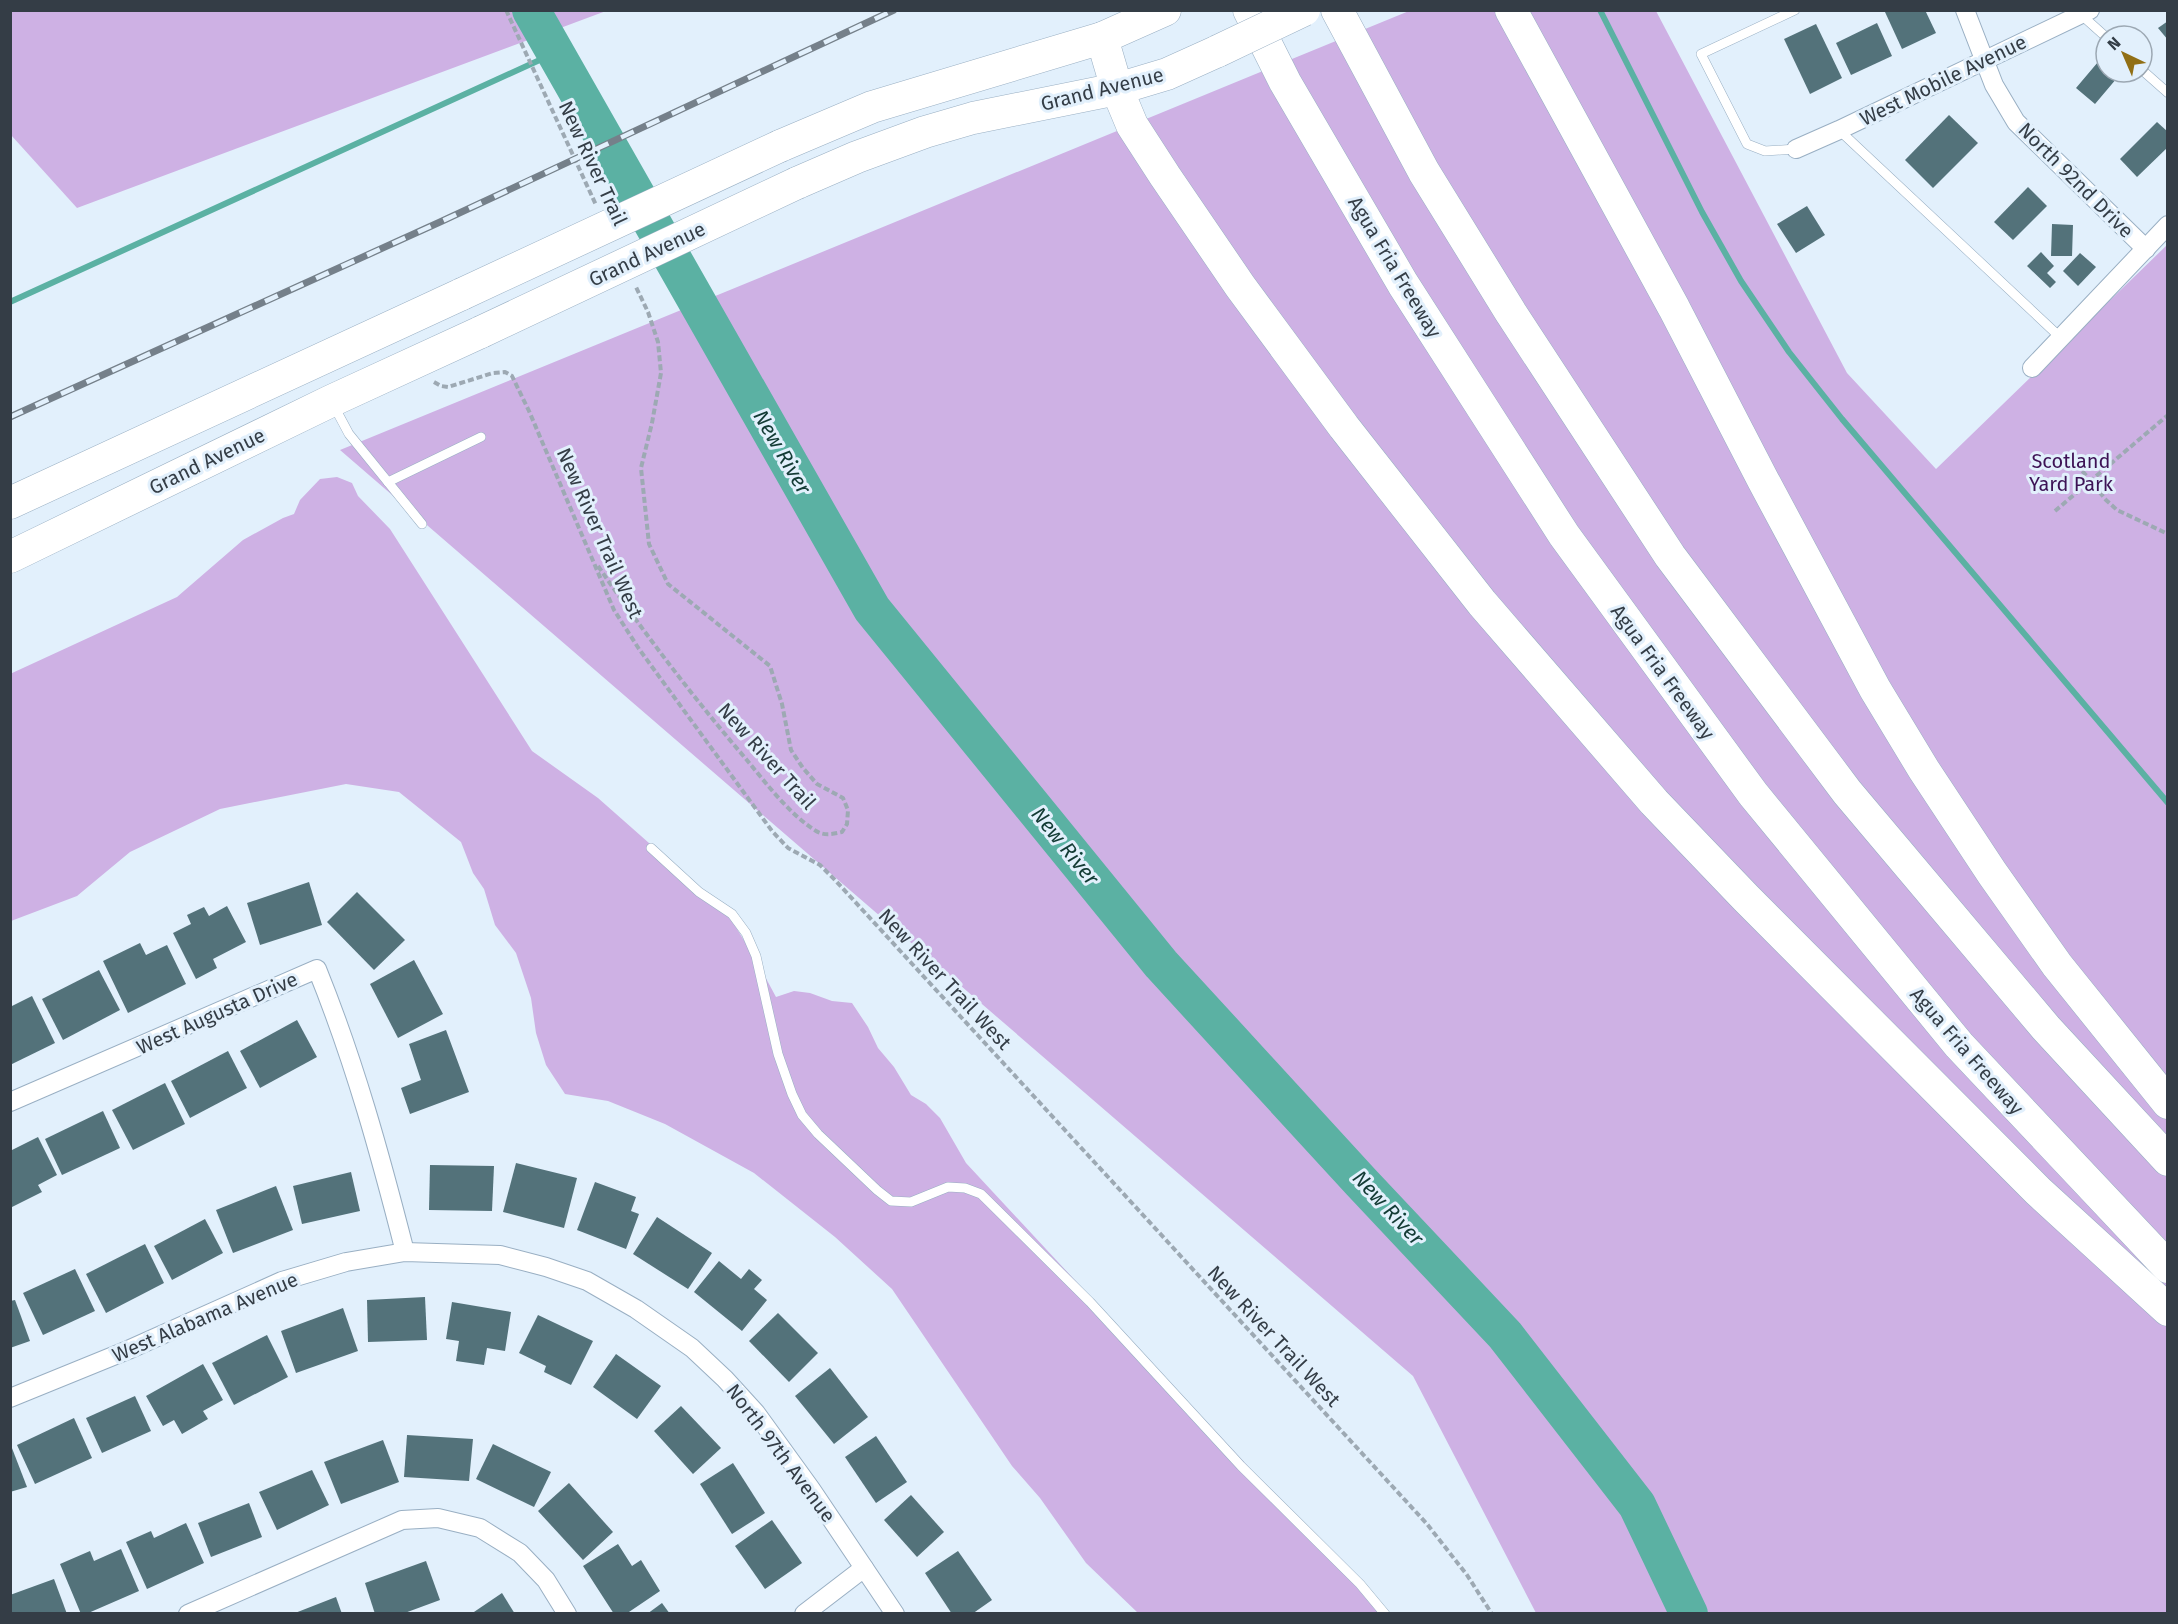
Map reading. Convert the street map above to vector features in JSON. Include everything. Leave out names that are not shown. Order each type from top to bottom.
[{"type":"highway","points":[[10,503],[780,146],[873,107],[1102,38],[1165,10]]},
{"type":"highway","name":"Agua Fria Freeway","points":[[1249,10],[1285,82],[1403,284],[1564,535],[1753,795],[1959,1045],[2168,1267]]},
{"type":"highway","name":"Grand Avenue","points":[[10,557],[331,401],[797,183],[867,153],[948,125],[1117,89],[1167,74],[1304,10]]},
{"type":"highway","points":[[1337,10],[1424,172],[1511,313],[1670,556],[1855,802],[2046,1028],[2168,1160]]},
{"type":"highway","points":[[1511,10],[1674,308],[1875,689],[1918,760],[1992,873],[2057,965],[2168,1103]]},
{"type":"highway","points":[[1102,38],[1117,89],[1132,125],[1165,176],[1240,286],[1344,427],[1482,603],[1654,802],[1746,898],[2038,1191],[2168,1310]]},
{"type":"street","name":"North 92nd Drive","points":[[1965,10],[1994,85],[2016,122],[2146,249]]},
{"type":"street","name":"West Mobile Avenue","points":[[1796,149],[2087,12]]},
{"type":"street","points":[[2032,368],[2168,225]]},
{"type":"street","name":"West Augusta Drive","points":[[10,1102],[317,969],[340,1025],[361,1088],[405,1252]]},
{"type":"street","name":"West Alabama Avenue","points":[[10,1398],[128,1350],[282,1281],[346,1262],[405,1252]]},
{"type":"street","name":"North 97th Avenue","points":[[405,1252],[500,1255],[546,1267],[586,1281],[636,1309],[683,1341],[725,1379],[756,1413],[806,1481],[895,1614]]},
{"type":"street","points":[[188,1614],[402,1520],[438,1518],[480,1528],[520,1553],[546,1580],[567,1614]]},
{"type":"street","points":[[804,1614],[864,1568]]},
{"type":"lane","points":[[1795,10],[1701,54],[1747,144],[1765,151],[1796,149]]},
{"type":"lane","points":[[2087,12],[2087,20],[2094,27]]},
{"type":"lane","points":[[2154,81],[2168,93]]},
{"type":"lane","points":[[1839,130],[2061,338]]},
{"type":"lane","points":[[331,401],[349,434],[422,524]]},
{"type":"lane","points":[[388,482],[481,437]]},
{"type":"lane","points":[[651,848],[699,892],[732,914],[746,933],[756,956],[778,1054],[792,1094],[802,1115],[818,1134],[891,1201],[911,1202],[948,1187],[965,1188],[981,1194],[1090,1302],[1241,1466],[1360,1584],[1385,1614]]},
{"type":"path","name":"New River Trail","points":[[506,10],[597,207]]},
{"type":"path","name":"New River Trail","points":[[593,558],[634,618],[779,799],[817,832],[831,835],[842,832],[847,824],[849,810],[843,798],[817,784],[791,750],[782,704],[770,666],[668,584],[649,544],[640,468],[652,423],[661,373],[658,342],[648,312],[633,280]]},
{"type":"path","name":"New River Trail West","points":[[434,382],[448,387],[493,373],[505,372],[512,376],[614,609],[639,649],[772,831],[788,848],[820,865],[835,880],[1426,1524],[1467,1575],[1492,1614]]},
{"type":"path","points":[[2055,511],[2168,415]]},
{"type":"path","points":[[2071,457],[2116,510],[2168,534]]},
{"type":"green space","points":[[10,11],[606,11],[77,208],[11,135]]},
{"type":"green space","name":"Scotland Yard Park","points":[[1409,11],[1656,11],[1847,373],[1936,469],[2167,245],[2167,1613],[1536,1613],[1413,1376],[340,450]]},
{"type":"green space","points":[[337,477],[352,483],[358,496],[390,529],[532,751],[598,798],[726,911],[776,997],[794,991],[810,993],[832,1001],[852,1003],[868,1027],[878,1048],[894,1067],[911,1095],[926,1104],[940,1118],[966,1163],[1347,1573],[1381,1613],[1138,1613],[1086,1563],[1040,1498],[1012,1466],[892,1289],[835,1237],[754,1173],[665,1124],[608,1101],[565,1094],[546,1065],[536,1033],[531,998],[516,953],[495,925],[484,889],[473,873],[461,842],[399,792],[346,784],[220,809],[130,852],[77,896],[11,921],[10,674],[177,597],[243,540],[294,514],[300,500],[320,479]]},
{"type":"building","points":[[1925,10],[1936,33],[1902,49],[1885,12]]},
{"type":"building","points":[[2168,21],[2168,40],[2158,28]]},
{"type":"building","points":[[1877,23],[1892,56],[1851,75],[1836,43]]},
{"type":"building","points":[[1816,24],[1842,78],[1810,94],[1784,39]]},
{"type":"building","points":[[2094,67],[2094,84],[2112,84],[2095,104],[2076,88]]},
{"type":"building","points":[[1949,115],[1978,143],[1933,188],[1905,160]]},
{"type":"building","points":[[2157,122],[2168,132],[2168,147],[2137,177],[2120,159]]},
{"type":"building","points":[[2028,187],[2047,206],[2013,240],[1994,222]]},
{"type":"building","points":[[1807,206],[1825,235],[1796,253],[1777,224]]},
{"type":"building","points":[[2052,224],[2073,225],[2072,256],[2051,256]]},
{"type":"building","points":[[2041,252],[2054,266],[2047,273],[2056,282],[2050,288],[2027,266]]},
{"type":"building","points":[[2080,253],[2096,267],[2078,286],[2063,271]]},
{"type":"building","points":[[309,882],[322,925],[260,945],[247,903]]},
{"type":"building","points":[[357,892],[405,940],[374,970],[327,922]]},
{"type":"building","points":[[227,906],[246,942],[213,959],[217,968],[196,979],[173,933],[191,924],[187,915],[204,907],[209,916]]},
{"type":"building","points":[[140,943],[146,955],[167,945],[186,984],[128,1013],[103,961]]},
{"type":"building","points":[[414,960],[443,1014],[398,1038],[370,984]]},
{"type":"building","points":[[99,970],[120,1010],[63,1040],[42,999]]},
{"type":"building","points":[[32,996],[55,1043],[10,1065],[10,1007]]},
{"type":"building","points":[[297,1020],[317,1057],[260,1088],[240,1051]]},
{"type":"building","points":[[446,1030],[469,1092],[410,1114],[401,1088],[421,1080],[409,1044]]},
{"type":"building","points":[[228,1051],[247,1088],[190,1118],[171,1081]]},
{"type":"building","points":[[165,1083],[185,1124],[133,1150],[112,1110]]},
{"type":"building","points":[[103,1111],[120,1148],[62,1175],[45,1139]]},
{"type":"building","points":[[38,1137],[57,1175],[38,1185],[42,1192],[10,1208],[10,1151]]},
{"type":"building","points":[[516,1163],[577,1178],[564,1228],[503,1212]]},
{"type":"building","points":[[430,1165],[494,1166],[492,1211],[429,1210]]},
{"type":"building","points":[[351,1172],[360,1211],[302,1224],[293,1186]]},
{"type":"building","points":[[595,1182],[636,1197],[631,1211],[639,1214],[626,1249],[577,1230]]},
{"type":"building","points":[[276,1186],[293,1230],[233,1253],[216,1210]]},
{"type":"building","points":[[657,1217],[712,1253],[688,1289],[633,1254]]},
{"type":"building","points":[[205,1219],[223,1253],[172,1280],[154,1246]]},
{"type":"building","points":[[145,1244],[164,1283],[106,1313],[86,1274]]},
{"type":"building","points":[[719,1261],[741,1279],[749,1269],[762,1280],[754,1289],[767,1300],[742,1331],[694,1292]]},
{"type":"building","points":[[75,1269],[95,1311],[43,1335],[23,1293]]},
{"type":"building","points":[[425,1297],[427,1340],[368,1342],[367,1300]]},
{"type":"building","points":[[15,1300],[30,1341],[10,1348],[10,1301]]},
{"type":"building","points":[[452,1302],[511,1312],[505,1351],[487,1348],[484,1365],[456,1361],[459,1341],[446,1339]]},
{"type":"building","points":[[343,1308],[358,1351],[296,1373],[281,1331]]},
{"type":"building","points":[[778,1313],[818,1353],[789,1382],[749,1341]]},
{"type":"building","points":[[538,1315],[593,1341],[571,1385],[544,1372],[546,1366],[519,1353]]},
{"type":"building","points":[[267,1335],[288,1377],[234,1405],[212,1363]]},
{"type":"building","points":[[616,1354],[661,1386],[637,1419],[593,1387]]},
{"type":"building","points":[[203,1364],[223,1400],[203,1411],[208,1419],[182,1434],[174,1420],[163,1426],[146,1396]]},
{"type":"building","points":[[830,1368],[868,1417],[834,1444],[795,1396]]},
{"type":"building","points":[[135,1396],[151,1431],[102,1453],[86,1418]]},
{"type":"building","points":[[681,1406],[721,1448],[693,1474],[654,1431]]},
{"type":"building","points":[[74,1418],[92,1458],[35,1484],[17,1445]]},
{"type":"building","points":[[407,1435],[473,1439],[469,1481],[404,1477]]},
{"type":"building","points":[[876,1436],[907,1482],[876,1503],[845,1457]]},
{"type":"building","points":[[383,1440],[399,1482],[341,1504],[324,1462]]},
{"type":"building","points":[[10,1443],[27,1487],[10,1492]]},
{"type":"building","points":[[493,1444],[551,1472],[534,1507],[476,1479]]},
{"type":"building","points":[[733,1463],[765,1513],[732,1534],[700,1484]]},
{"type":"building","points":[[312,1470],[329,1505],[277,1530],[259,1492]]},
{"type":"building","points":[[569,1483],[613,1532],[583,1560],[538,1511]]},
{"type":"building","points":[[911,1495],[944,1532],[917,1557],[884,1520]]},
{"type":"building","points":[[249,1503],[262,1537],[211,1557],[198,1523]]},
{"type":"building","points":[[772,1520],[802,1563],[765,1589],[735,1546]]},
{"type":"building","points":[[186,1523],[204,1563],[147,1589],[126,1542],[151,1531],[154,1538]]},
{"type":"building","points":[[618,1544],[632,1566],[641,1560],[660,1591],[626,1614],[614,1614],[583,1566]]},
{"type":"building","points":[[121,1549],[139,1591],[86,1614],[81,1614],[60,1564],[90,1551],[94,1561]]},
{"type":"building","points":[[958,1551],[992,1600],[972,1614],[952,1614],[925,1573]]},
{"type":"building","points":[[426,1561],[440,1600],[402,1614],[375,1614],[365,1583]]},
{"type":"building","points":[[54,1579],[67,1614],[10,1614],[10,1595]]},
{"type":"building","points":[[502,1593],[515,1614],[471,1614]]},
{"type":"building","points":[[336,1597],[342,1614],[295,1614],[295,1613]]},
{"type":"building","points":[[662,1603],[670,1614],[647,1614]]},
{"type":"waterway","name":"New River","points":[[531,10],[872,609],[1161,964],[1505,1335],[1637,1505],[1689,1614]]},
{"type":"waterway","points":[[1600,10],[1702,212],[1741,281],[1789,352],[1842,419],[2168,803]]},
{"type":"waterway","points":[[10,302],[555,53]]},
{"type":"railway","points":[[10,417],[440,222],[894,10]]}]
